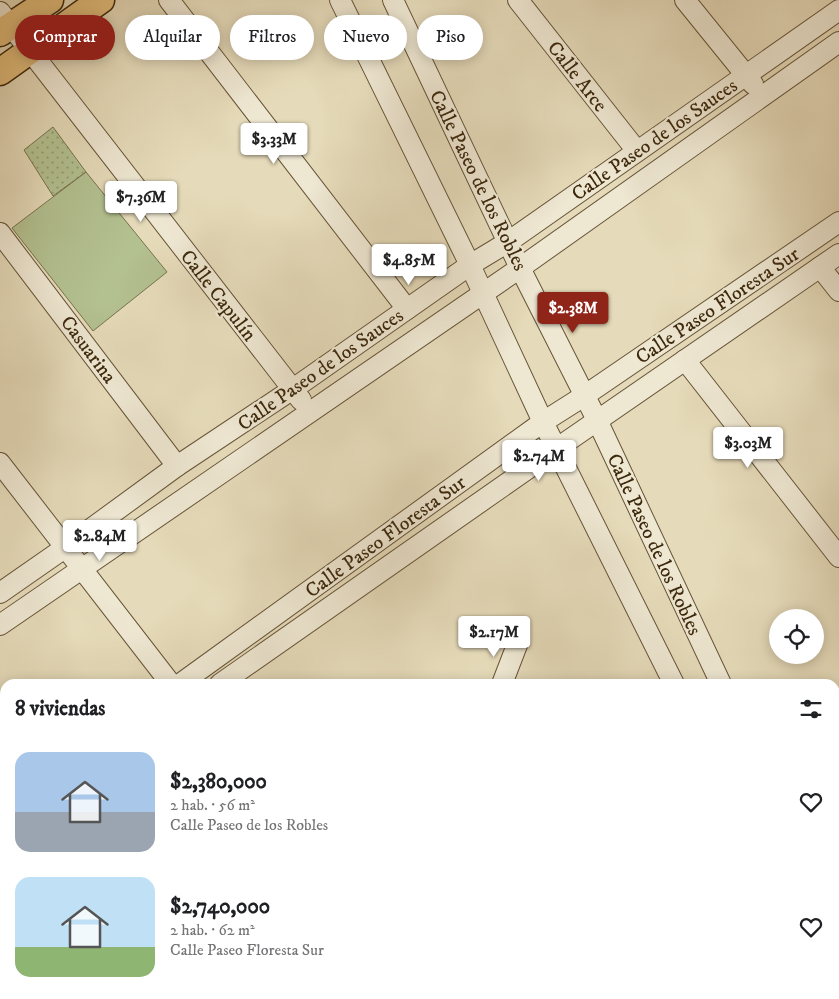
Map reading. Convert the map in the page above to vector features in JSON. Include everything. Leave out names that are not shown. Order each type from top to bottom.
[{"type":"main road","points":[[4,24],[50,0]]},
{"type":"main road","points":[[80,15],[101,0]]},
{"type":"main road","points":[[0,72],[17,60]]},
{"type":"street","points":[[169,0],[407,308]]},
{"type":"street","points":[[340,0],[470,265],[556,449],[671,679]]},
{"type":"street","name":"Calle Paseo de los Robles","points":[[393,0],[520,268],[597,420],[719,679]]},
{"type":"street","name":"Calle Arce","points":[[518,0],[638,151]]},
{"type":"street","points":[[685,0],[762,95]]},
{"type":"street","name":"Calle Paseo de los Sauces","points":[[0,593],[66,548],[177,466],[293,389],[470,265],[508,242],[839,10]]},
{"type":"street","name":"Calle Capulín","points":[[4,24],[15,36]]},
{"type":"street","name":"Calle Paseo de los Sauces","points":[[0,625],[520,268],[839,42]]},
{"type":"street","name":"Calle Capulín","points":[[35,60],[309,412]]},
{"type":"street","name":"Calle Paseo Floresta Sur","points":[[187,679],[543,422],[839,222]]},
{"type":"street","name":"Casuarina","points":[[0,233],[177,466]]},
{"type":"street","name":"Calle Paseo Floresta Sur","points":[[227,679],[597,420],[839,254]]},
{"type":"street","points":[[820,267],[839,291]]},
{"type":"street","points":[[684,360],[839,557]]},
{"type":"street","points":[[0,463],[168,679]]},
{"type":"street","points":[[248,635],[262,654]]},
{"type":"street","points":[[504,679],[518,646]]},
{"type":"green space","points":[[53,127],[86,172],[53,196],[24,150]]},
{"type":"green space","points":[[86,172],[167,272],[93,331],[12,228]]}]
